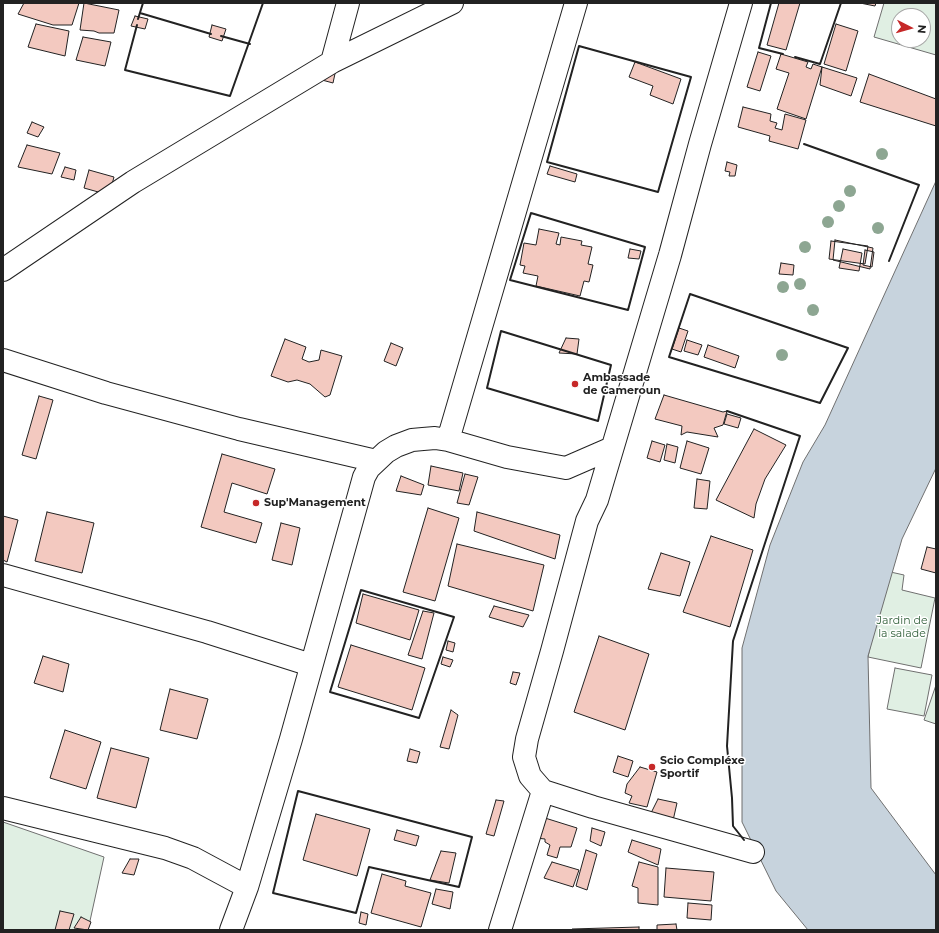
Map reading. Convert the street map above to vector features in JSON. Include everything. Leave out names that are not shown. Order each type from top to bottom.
[{"type":"street","points":[[332,62],[348,3]]},
{"type":"street","points":[[3,270],[133,182],[332,62],[452,3]]},
{"type":"street","points":[[448,440],[576,3]]},
{"type":"street","points":[[741,3],[700,144],[670,255],[597,500],[587,521],[527,738],[524,757],[530,776],[544,791],[593,807],[753,852]]},
{"type":"street","points":[[3,360],[113,395],[239,429],[376,460]]},
{"type":"street","points":[[231,930],[247,887],[291,739],[364,477],[369,468],[376,460],[396,446],[412,440],[435,438],[448,440],[507,457],[566,468],[612,448]]},
{"type":"street","points":[[6,580],[207,632],[311,665]]},
{"type":"street","points":[[500,930],[544,791]]},
{"type":"street","points":[[3,808],[165,848],[193,858],[247,887]]},
{"type":"green space","points":[[884,3],[936,3],[936,55],[912,48],[931,48],[931,8],[891,8],[891,42],[874,37]]},
{"type":"green space","name":"Jardin de la salade","points":[[886,571],[904,575],[902,590],[935,598],[921,668],[868,657]]},
{"type":"green space","name":"Jardin de la salade","points":[[895,668],[932,675],[924,716],[887,709]]},
{"type":"green space","points":[[936,685],[936,724],[924,720]]},
{"type":"green space","points":[[3,822],[104,857],[88,930],[3,930]]},
{"type":"shaded area","points":[[936,181],[936,468],[902,539],[868,656],[871,788],[936,875],[936,930],[808,930],[776,891],[742,822],[742,648],[770,545],[803,462],[825,425]]},
{"type":"building","points":[[24,3],[79,3],[72,25],[53,25],[18,14]]},
{"type":"building","points":[[84,3],[119,10],[114,33],[99,33],[80,30]]},
{"type":"building","points":[[779,3],[800,3],[786,50],[767,45]]},
{"type":"building","points":[[860,3],[876,3],[875,6]]},
{"type":"building","points":[[135,16],[148,19],[145,29],[131,26]]},
{"type":"building","points":[[36,24],[69,31],[65,56],[28,47]]},
{"type":"building","points":[[836,24],[858,31],[846,71],[824,64]]},
{"type":"building","points":[[212,25],[226,29],[222,41],[209,37]]},
{"type":"building","points":[[83,37],[111,42],[105,66],[76,60]]},
{"type":"building","points":[[758,52],[771,56],[760,91],[747,87]]},
{"type":"building","points":[[781,54],[808,62],[806,67],[811,69],[813,64],[822,67],[806,119],[777,109],[789,73],[776,69]]},
{"type":"building","points":[[635,62],[681,79],[673,104],[650,95],[653,86],[629,77]]},
{"type":"building","points":[[822,67],[857,78],[851,96],[820,85]]},
{"type":"building","points":[[336,69],[333,83],[322,80]]},
{"type":"building","points":[[869,74],[936,99],[936,126],[860,102]]},
{"type":"building","points":[[743,107],[771,114],[770,121],[777,123],[775,128],[782,130],[785,114],[806,120],[798,149],[769,141],[770,136],[738,127]]},
{"type":"building","points":[[32,122],[44,127],[38,137],[27,133]]},
{"type":"building","points":[[27,145],[60,153],[52,174],[18,167]]},
{"type":"building","points":[[727,162],[737,165],[735,176],[729,176],[730,172],[725,171]]},
{"type":"building","points":[[550,166],[577,174],[575,182],[547,174]]},
{"type":"building","points":[[65,167],[76,170],[74,180],[61,177]]},
{"type":"building","points":[[89,170],[114,177],[109,195],[84,188]]},
{"type":"building","points":[[539,229],[559,233],[556,244],[560,245],[561,237],[582,241],[581,245],[592,247],[588,264],[593,265],[589,282],[584,281],[580,296],[536,286],[538,276],[523,273],[525,266],[520,265],[524,243],[536,245]]},
{"type":"building","points":[[835,240],[873,248],[870,269],[833,260]]},
{"type":"building","points":[[831,241],[868,246],[865,264],[829,259]]},
{"type":"building","points":[[630,249],[641,251],[639,259],[628,258]]},
{"type":"building","points":[[843,249],[862,253],[859,271],[839,268]]},
{"type":"building","points":[[865,250],[874,252],[872,267],[863,265]]},
{"type":"building","points":[[781,263],[794,265],[793,275],[779,274]]},
{"type":"building","points":[[679,328],[688,331],[681,352],[672,349]]},
{"type":"building","points":[[566,338],[579,339],[577,354],[559,353]]},
{"type":"building","points":[[285,339],[306,347],[302,359],[309,362],[319,360],[321,350],[342,356],[330,395],[325,397],[310,384],[297,380],[288,382],[271,376]]},
{"type":"building","points":[[687,340],[702,345],[698,355],[684,351]]},
{"type":"building","points":[[391,343],[403,348],[396,366],[384,361]]},
{"type":"building","points":[[708,345],[739,356],[735,368],[704,357]]},
{"type":"building","points":[[664,395],[723,412],[727,411],[723,425],[714,428],[718,437],[687,432],[681,435],[682,426],[655,419]]},
{"type":"building","points":[[39,396],[53,400],[36,459],[22,455]]},
{"type":"building","points":[[727,414],[741,418],[738,428],[724,424]]},
{"type":"building","points":[[754,429],[786,445],[765,479],[756,504],[754,518],[716,500]]},
{"type":"building","points":[[652,441],[665,445],[660,462],[647,458]]},
{"type":"building","points":[[687,441],[709,448],[701,474],[680,468]]},
{"type":"building","points":[[667,444],[678,447],[675,463],[664,460]]},
{"type":"building","points":[[222,454],[275,469],[267,494],[232,483],[224,512],[262,523],[256,543],[201,527]]},
{"type":"building","points":[[431,466],[463,473],[459,491],[428,485]]},
{"type":"building","points":[[465,474],[478,477],[469,505],[457,503]]},
{"type":"building","points":[[401,476],[424,485],[421,495],[396,491]]},
{"type":"building","points":[[697,479],[710,481],[707,509],[694,508]]},
{"type":"building","points":[[428,508],[459,518],[435,601],[403,592]]},
{"type":"building","points":[[47,512],[94,523],[82,573],[35,561]]},
{"type":"building","points":[[477,512],[560,535],[555,559],[474,531]]},
{"type":"building","points":[[3,516],[18,520],[7,562],[3,560]]},
{"type":"building","points":[[281,523],[300,528],[292,565],[272,560]]},
{"type":"building","points":[[711,536],[753,550],[730,627],[683,612]]},
{"type":"building","points":[[457,544],[544,565],[533,611],[448,586]]},
{"type":"building","points":[[927,547],[936,549],[936,573],[921,569]]},
{"type":"building","points":[[661,553],[690,562],[680,596],[648,589]]},
{"type":"building","points":[[363,594],[419,610],[410,640],[356,623]]},
{"type":"building","points":[[494,606],[529,615],[523,627],[489,617]]},
{"type":"building","points":[[423,611],[434,613],[422,659],[408,655]]},
{"type":"building","points":[[599,636],[649,654],[625,730],[574,712]]},
{"type":"building","points":[[448,641],[455,643],[453,652],[446,650]]},
{"type":"building","points":[[351,645],[425,668],[412,710],[338,687]]},
{"type":"building","points":[[43,656],[69,664],[63,692],[34,683]]},
{"type":"building","points":[[443,657],[453,660],[450,667],[441,664]]},
{"type":"building","points":[[513,672],[520,673],[516,685],[510,683]]},
{"type":"building","points":[[170,689],[208,699],[197,739],[160,730]]},
{"type":"building","points":[[451,710],[458,715],[449,749],[440,747]]},
{"type":"building","points":[[65,730],[101,742],[86,789],[50,778]]},
{"type":"building","points":[[111,748],[149,758],[136,808],[97,798]]},
{"type":"building","points":[[410,749],[420,752],[417,763],[407,761]]},
{"type":"building","points":[[618,756],[633,761],[628,777],[613,772]]},
{"type":"building","points":[[640,767],[657,772],[647,807],[629,803],[632,796],[625,793],[627,784]]},
{"type":"building","points":[[658,799],[677,803],[672,825],[650,815]]},
{"type":"building","points":[[496,800],[504,801],[494,836],[486,834]]},
{"type":"building","points":[[316,814],[370,829],[357,876],[303,860]]},
{"type":"building","points":[[545,818],[577,828],[571,847],[560,847],[557,858],[547,855],[550,845],[545,842],[545,839],[536,838]]},
{"type":"building","points":[[592,828],[605,832],[601,846],[590,841]]},
{"type":"building","points":[[397,830],[419,836],[416,846],[394,840]]},
{"type":"building","points":[[632,840],[661,849],[658,865],[628,852]]},
{"type":"building","points":[[586,850],[597,854],[587,890],[576,886]]},
{"type":"building","points":[[441,851],[456,853],[449,883],[430,880]]},
{"type":"building","points":[[130,859],[139,859],[134,875],[122,873]]},
{"type":"building","points":[[552,862],[579,870],[573,887],[544,878]]},
{"type":"building","points":[[639,862],[658,867],[658,905],[638,903],[638,888],[632,886]]},
{"type":"building","points":[[666,868],[714,872],[711,901],[664,897]]},
{"type":"building","points":[[382,874],[406,881],[405,886],[431,893],[421,927],[371,913]]},
{"type":"building","points":[[436,889],[453,892],[450,909],[432,904]]},
{"type":"building","points":[[688,903],[712,905],[711,920],[687,918]]},
{"type":"building","points":[[60,911],[74,914],[69,930],[55,930]]},
{"type":"building","points":[[361,912],[368,914],[366,925],[359,923]]},
{"type":"building","points":[[81,917],[91,922],[88,930],[74,928]]},
{"type":"building","points":[[676,924],[677,930],[657,930],[657,925]]},
{"type":"building","points":[[639,927],[639,930],[572,930],[572,929]]},
{"type":"wall","points":[[138,19],[143,3]]},
{"type":"wall","points":[[137,25],[125,70],[230,96],[263,3]]},
{"type":"wall","points":[[771,3],[759,48],[783,54]]},
{"type":"wall","points":[[795,57],[820,64],[841,3]]},
{"type":"wall","points":[[140,13],[211,34]]},
{"type":"wall","points":[[221,36],[250,44]]},
{"type":"wall","points":[[579,46],[691,77],[658,192],[547,162],[579,46]]},
{"type":"wall","points":[[804,144],[919,185],[889,261]]},
{"type":"wall","points":[[531,213],[645,247],[628,310],[510,280],[531,213]]},
{"type":"wall","points":[[690,294],[848,348],[820,403],[669,357],[690,294]]},
{"type":"wall","points":[[501,331],[611,365],[598,421],[487,388],[501,331]]},
{"type":"wall","points":[[727,411],[800,436],[733,641],[727,746],[733,826],[744,840]]},
{"type":"wall","points":[[361,590],[454,617],[419,718],[330,692],[361,590]]},
{"type":"wall","points":[[298,791],[472,837],[459,887],[369,867],[356,913],[273,893],[298,791]]},
{"type":"place","name":"Ambassade de Cameroun","points":[[575,384]]},
{"type":"place","name":"Sup'Management","points":[[256,503]]},
{"type":"place","name":"Scio Compléxe Sportif","points":[[652,767]]}]
